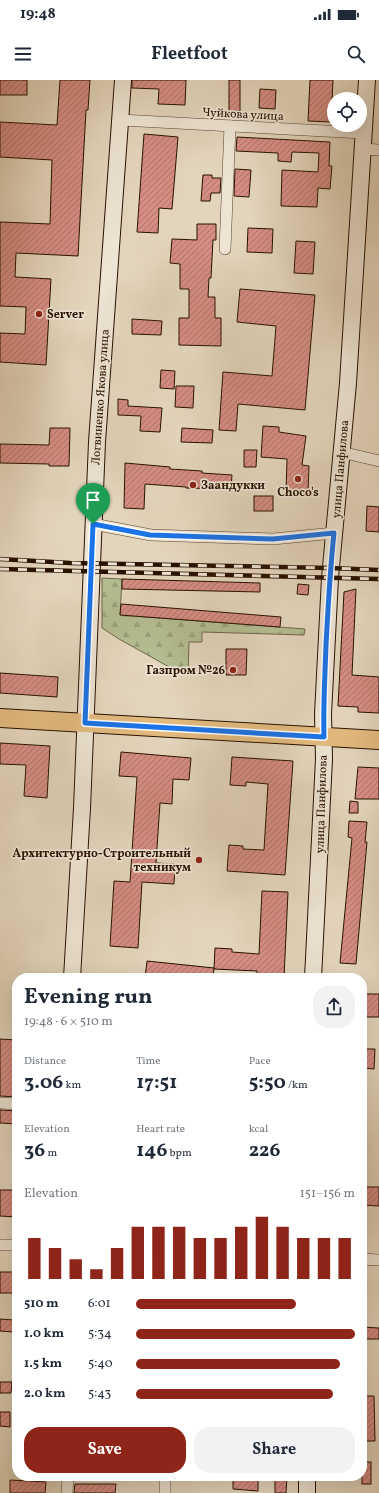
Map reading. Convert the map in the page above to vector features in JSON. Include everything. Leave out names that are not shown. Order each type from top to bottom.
[{"type":"main road","points":[[0,718],[379,740]]},
{"type":"street","name":"Логвиненко Якова улица","points":[[72,973],[82,808],[93,524],[101,376],[123,80]]},
{"type":"street","name":"улица Панфилова","points":[[313,973],[324,737],[323,707],[330,578],[348,383],[367,80]]},
{"type":"street","name":"Чуйкова улица","points":[[121,120],[230,126],[363,141],[379,150]]},
{"type":"street","points":[[225,249],[230,126]]},
{"type":"street","points":[[342,452],[379,461]]},
{"type":"street","points":[[93,524],[150,535],[273,539],[334,533]]},
{"type":"street","points":[[0,1103],[12,1104]]},
{"type":"street","points":[[0,1245],[12,1245]]},
{"type":"street","points":[[367,1259],[379,1260]]},
{"type":"street","points":[[67,1493],[68,1481]]},
{"type":"street","points":[[164,1493],[165,1481]]},
{"type":"street","points":[[307,1481],[307,1493]]},
{"type":"green space","points":[[102,578],[122,579],[120,615],[305,629],[304,635],[202,632],[202,642],[189,642],[188,675],[180,673],[102,628]]},
{"type":"building","points":[[0,80],[27,80],[27,95],[0,95]]},
{"type":"building","points":[[60,80],[90,80],[88,110],[86,110],[78,256],[16,253],[15,277],[51,279],[46,365],[0,362],[0,333],[25,334],[26,307],[0,306],[0,222],[50,224],[52,160],[0,157],[0,122],[57,125]]},
{"type":"building","points":[[132,80],[186,80],[185,105],[158,104],[159,89],[132,88]]},
{"type":"building","points":[[229,80],[240,80],[240,111],[229,111]]},
{"type":"building","points":[[310,80],[333,80],[332,92],[327,92],[327,122],[308,121]]},
{"type":"building","points":[[260,89],[276,90],[275,109],[259,108]]},
{"type":"building","points":[[144,134],[178,137],[172,209],[159,208],[158,233],[137,232]]},
{"type":"building","points":[[237,137],[330,142],[329,166],[332,166],[330,189],[318,188],[317,207],[281,206],[282,170],[318,172],[319,153],[292,152],[291,162],[278,161],[278,153],[236,151]]},
{"type":"building","points":[[235,169],[251,170],[249,197],[234,196]]},
{"type":"building","points":[[203,175],[212,175],[212,178],[221,178],[220,193],[211,193],[210,201],[201,201]]},
{"type":"building","points":[[197,224],[216,224],[216,240],[213,240],[211,278],[209,278],[208,297],[215,297],[215,318],[221,318],[221,346],[179,345],[179,318],[189,318],[189,289],[180,289],[180,264],[170,263],[172,239],[197,240]]},
{"type":"building","points":[[248,228],[273,229],[272,253],[247,252]]},
{"type":"building","points":[[296,241],[315,242],[313,274],[294,273]]},
{"type":"building","points":[[240,289],[315,295],[305,410],[238,404],[236,431],[219,430],[223,372],[272,376],[276,326],[237,322]]},
{"type":"building","points":[[132,319],[162,321],[161,335],[132,334]]},
{"type":"building","points":[[161,370],[175,371],[174,389],[160,388]]},
{"type":"building","points":[[176,386],[194,386],[193,408],[175,407]]},
{"type":"building","points":[[118,399],[128,400],[128,406],[162,408],[160,432],[140,431],[141,416],[118,415]]},
{"type":"building","points":[[263,426],[279,427],[279,432],[306,436],[302,465],[309,466],[308,493],[286,492],[287,459],[261,457]]},
{"type":"building","points":[[50,428],[70,428],[69,466],[0,463],[0,444],[49,445]]},
{"type":"building","points":[[182,428],[213,430],[212,443],[181,442]]},
{"type":"building","points":[[244,450],[257,450],[256,467],[244,467]]},
{"type":"building","points":[[125,463],[170,467],[170,469],[202,471],[202,473],[232,475],[231,489],[186,488],[145,484],[144,509],[124,508]]},
{"type":"building","points":[[254,496],[273,496],[273,511],[254,511]]},
{"type":"building","points":[[367,506],[379,507],[379,532],[366,531]]},
{"type":"building","points":[[122,579],[260,583],[260,592],[122,589]]},
{"type":"building","points":[[298,584],[309,585],[308,595],[297,594]]},
{"type":"building","points":[[356,589],[352,675],[379,677],[379,713],[358,712],[358,707],[338,706],[344,592]]},
{"type":"building","points":[[121,604],[281,617],[280,627],[120,615]]},
{"type":"building","points":[[226,649],[247,649],[246,675],[226,675]]},
{"type":"building","points":[[0,673],[58,677],[57,697],[0,693]]},
{"type":"building","points":[[0,743],[50,746],[47,798],[24,796],[26,765],[0,764]]},
{"type":"building","points":[[121,752],[191,758],[189,780],[173,779],[172,804],[160,803],[156,863],[175,864],[174,884],[142,882],[138,948],[110,946],[114,881],[130,882],[137,777],[119,776]]},
{"type":"building","points":[[232,757],[293,761],[285,875],[227,871],[229,845],[243,846],[243,849],[264,850],[268,784],[246,782],[246,786],[230,785]]},
{"type":"building","points":[[358,767],[379,768],[379,799],[355,799]]},
{"type":"building","points":[[350,801],[358,802],[358,813],[349,813]]},
{"type":"building","points":[[349,821],[367,822],[365,842],[367,842],[356,964],[340,963],[352,838],[348,837]]},
{"type":"building","points":[[262,891],[288,892],[284,973],[257,973],[257,971],[214,969],[215,948],[232,949],[232,952],[259,954]]},
{"type":"building","points":[[147,961],[214,968],[214,973],[146,973]]},
{"type":"building","points":[[367,994],[379,994],[379,1017],[367,1017]]},
{"type":"building","points":[[0,1039],[12,1040],[12,1097],[0,1096]]},
{"type":"building","points":[[367,1049],[375,1049],[374,1069],[367,1068]]},
{"type":"building","points":[[0,1110],[12,1111],[12,1124],[0,1123]]},
{"type":"building","points":[[367,1187],[379,1187],[379,1206],[367,1205]]},
{"type":"building","points":[[0,1190],[12,1190],[12,1217],[0,1216]]},
{"type":"building","points":[[0,1272],[12,1272],[12,1293],[0,1293]]},
{"type":"building","points":[[0,1319],[12,1320],[12,1332],[0,1331]]},
{"type":"building","points":[[367,1327],[379,1328],[379,1339],[367,1339]]},
{"type":"building","points":[[0,1382],[12,1382],[11,1393],[0,1393]]},
{"type":"building","points":[[367,1396],[374,1396],[375,1441],[367,1441]]},
{"type":"building","points":[[0,1412],[10,1412],[10,1427],[0,1426]]},
{"type":"building","points":[[367,1462],[371,1462],[371,1484],[362,1484],[362,1481],[367,1481]]},
{"type":"building","points":[[10,1480],[46,1482],[45,1493],[10,1493]]},
{"type":"building","points":[[233,1481],[258,1481],[258,1491],[233,1489]]},
{"type":"building","points":[[275,1481],[287,1481],[286,1493],[275,1493]]},
{"type":"building","points":[[75,1484],[116,1484],[115,1493],[74,1493]]},
{"type":"railway","points":[[0,559],[70,563],[379,570]]},
{"type":"railway","points":[[0,569],[379,579]]},
{"type":"place","name":"Server","points":[[39,314]]},
{"type":"place","name":"Choco's","points":[[298,479]]},
{"type":"place","name":"Заандукки","points":[[193,485]]},
{"type":"place","name":"Газпром №26","points":[[233,670]]},
{"type":"place","name":"Архитектурно-Строительный техникум","points":[[199,860]]},
{"type":"route","points":[[93,524],[116,527],[150,535],[273,539],[334,533],[324,693],[324,737],[85,723],[93,524]]}]
